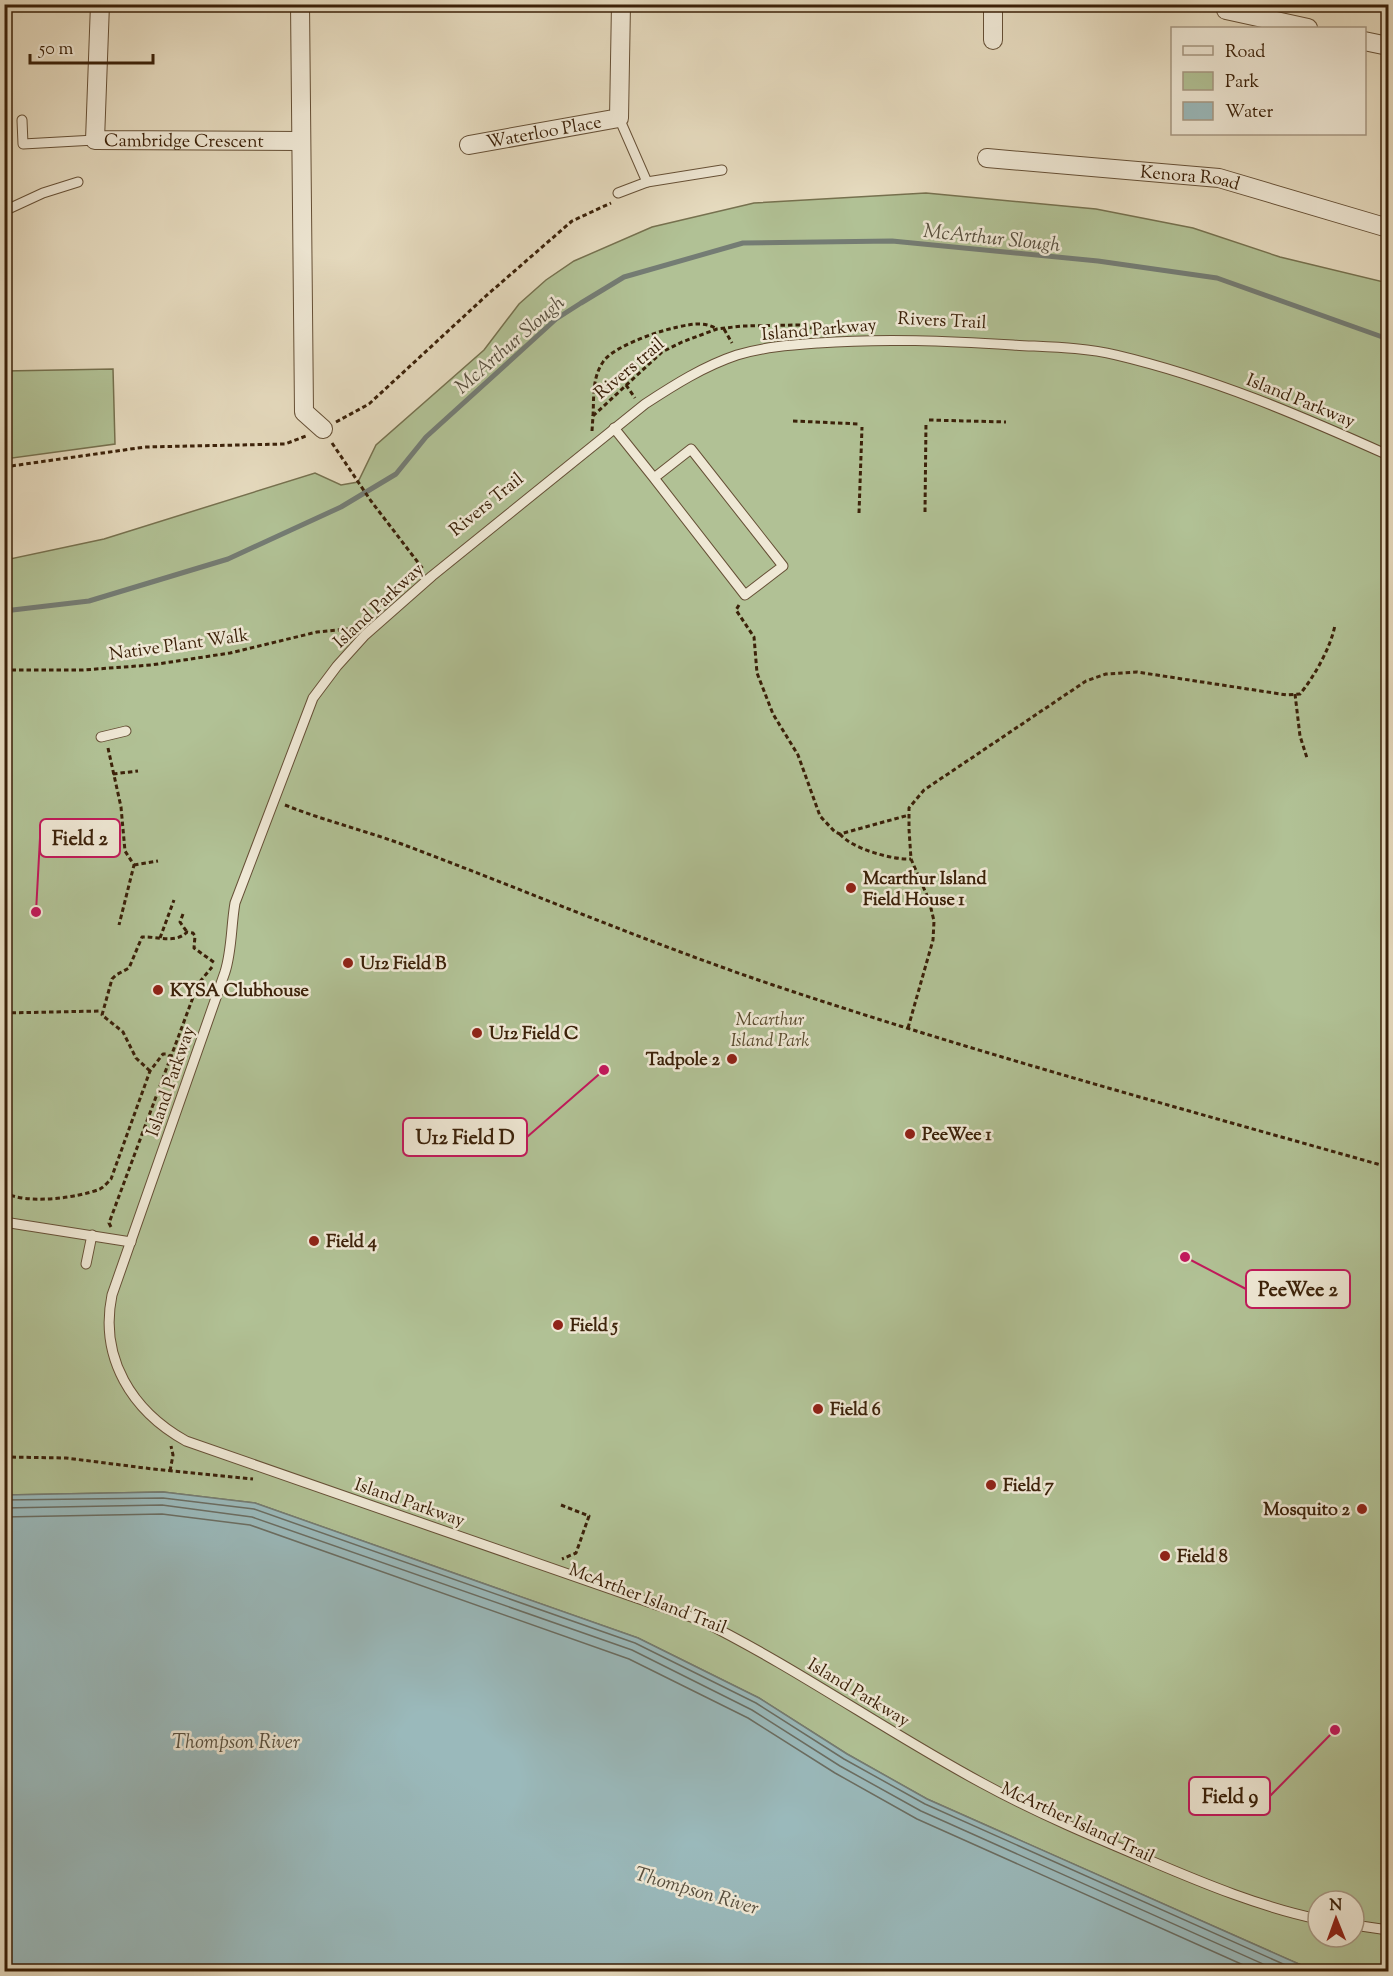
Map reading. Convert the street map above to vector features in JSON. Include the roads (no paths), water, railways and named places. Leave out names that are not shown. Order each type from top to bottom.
[{"type":"street","name":"Cambridge Crescent","points":[[100,4],[95,140],[300,141]]},
{"type":"street","points":[[300,4],[304,412],[323,429]]},
{"type":"street","points":[[619,118],[621,4]]},
{"type":"street","points":[[993,4],[993,40]]},
{"type":"street","points":[[1226,4],[1226,10],[1303,27]]},
{"type":"street","points":[[1366,41],[1389,46]]},
{"type":"street","name":"Waterloo Place","points":[[469,145],[619,118]]},
{"type":"street","name":"Kenora Road","points":[[987,158],[1219,178],[1389,228]]},
{"type":"lane","points":[[619,118],[647,182]]},
{"type":"lane","points":[[22,120],[23,144],[95,140]]},
{"type":"lane","points":[[617,197],[647,182],[722,170]]},
{"type":"lane","points":[[4,211],[43,193],[78,182]]},
{"type":"lane","name":"Island Parkway","points":[[1306,1915],[1216,1889],[1068,1825],[983,1784],[748,1644],[700,1620],[199,1447],[170,1432],[158,1422],[124,1384],[114,1358],[109,1332],[110,1304],[231,953],[230,928],[235,903],[313,698],[337,666],[365,635],[432,576],[516,511],[614,428],[670,388],[739,354],[790,345],[854,340],[920,340],[1061,347],[1114,354],[1207,381],[1290,411],[1389,455]]},
{"type":"lane","points":[[614,428],[745,596],[783,566],[692,449],[654,478]]},
{"type":"lane","points":[[103,736],[126,731]]},
{"type":"lane","points":[[4,1222],[131,1242]]},
{"type":"lane","points":[[86,1264],[92,1235]]},
{"type":"lane","points":[[1366,1927],[1389,1930]]},
{"type":"water","name":"Thompson River","points":[[163,1492],[255,1503],[638,1638],[759,1698],[847,1754],[927,1799],[1301,1965],[1330,1971],[5,1971],[5,1495]]},
{"type":"waterway","name":"McArthur Slough","points":[[4,611],[89,601],[228,559],[341,507],[396,474],[426,437],[556,319],[624,277],[743,243],[892,241],[1098,261],[1217,278],[1388,339]]},
{"type":"place","name":"Mcarthur Island Field House 1","points":[[851,888]]},
{"type":"place","name":"Field 2","points":[[36,912]]},
{"type":"place","name":"U12 Field B","points":[[348,963]]},
{"type":"place","name":"KYSA Clubhouse","points":[[158,990]]},
{"type":"place","name":"U12 Field C","points":[[477,1033]]},
{"type":"place","name":"Tadpole 2","points":[[732,1059]]},
{"type":"place","name":"U12 Field D","points":[[604,1070]]},
{"type":"place","name":"PeeWee 1","points":[[910,1134]]},
{"type":"place","name":"Field 4","points":[[314,1241]]},
{"type":"place","name":"PeeWee 2","points":[[1185,1257]]},
{"type":"place","name":"Field 5","points":[[558,1325]]},
{"type":"place","name":"Field 6","points":[[818,1409]]},
{"type":"place","name":"Field 7","points":[[991,1485]]},
{"type":"place","name":"Mosquito 2","points":[[1362,1509]]},
{"type":"place","name":"Field 8","points":[[1165,1556]]},
{"type":"place","name":"Field 9","points":[[1335,1730]]},
{"type":"park label","name":"Mcarthur Island Park","points":[[770,1029]]}]
